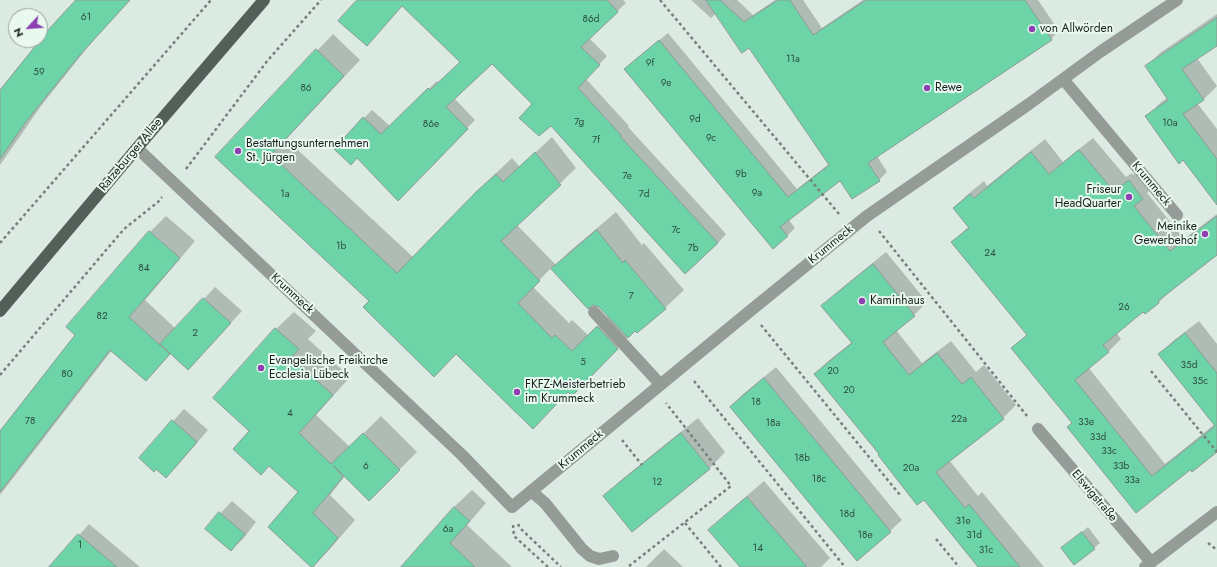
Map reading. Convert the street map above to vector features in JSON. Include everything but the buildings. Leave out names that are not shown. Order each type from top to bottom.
[{"type":"main road","name":"Ratzeburger Allee","points":[[0,311],[136,148],[264,0]]},
{"type":"street","name":"Krummeck","points":[[136,148],[462,455],[512,507],[657,386],[851,228],[1100,52],[1177,0]]},
{"type":"street","name":"Krummeck","points":[[1063,79],[1177,215]]},
{"type":"street","points":[[594,312],[657,386]]},
{"type":"street","name":"Elswigstraße","points":[[1038,429],[1148,564],[1217,512]]},
{"type":"street","points":[[531,491],[545,503],[582,549],[590,556],[599,559],[614,556]]},
{"type":"path","points":[[0,243],[211,0]]},
{"type":"path","points":[[660,0],[851,228]]},
{"type":"path","points":[[867,216],[1038,429]]},
{"type":"path","points":[[750,311],[900,495]]},
{"type":"path","points":[[682,366],[845,567]]},
{"type":"path","points":[[1151,371],[1217,452]]},
{"type":"path","points":[[628,567],[731,486],[657,386]]},
{"type":"path","points":[[610,426],[642,465]]},
{"type":"path","points":[[512,507],[514,536],[548,567]]},
{"type":"path","points":[[512,507],[520,528],[562,567]]},
{"type":"path","points":[[685,523],[721,567]]},
{"type":"path","points":[[936,539],[959,567]]},
{"type":"place","name":"von Allwörden","points":[[1032,29]]},
{"type":"place","name":"Rewe","points":[[927,88]]},
{"type":"place","name":"Bestattungsunternehmen St. Jürgen","points":[[238,151]]},
{"type":"place","name":"Friseur HeadQuarter","points":[[1129,197]]},
{"type":"place","name":"Meinike Gewerbehof","points":[[1205,234]]},
{"type":"place","name":"Kaminhaus","points":[[862,301]]},
{"type":"place","name":"Evangelische Freikirche Ecclesia Lübeck","points":[[261,368]]},
{"type":"place","name":"FKFZ-Meisterbetrieb im Krummeck","points":[[517,392]]}]
